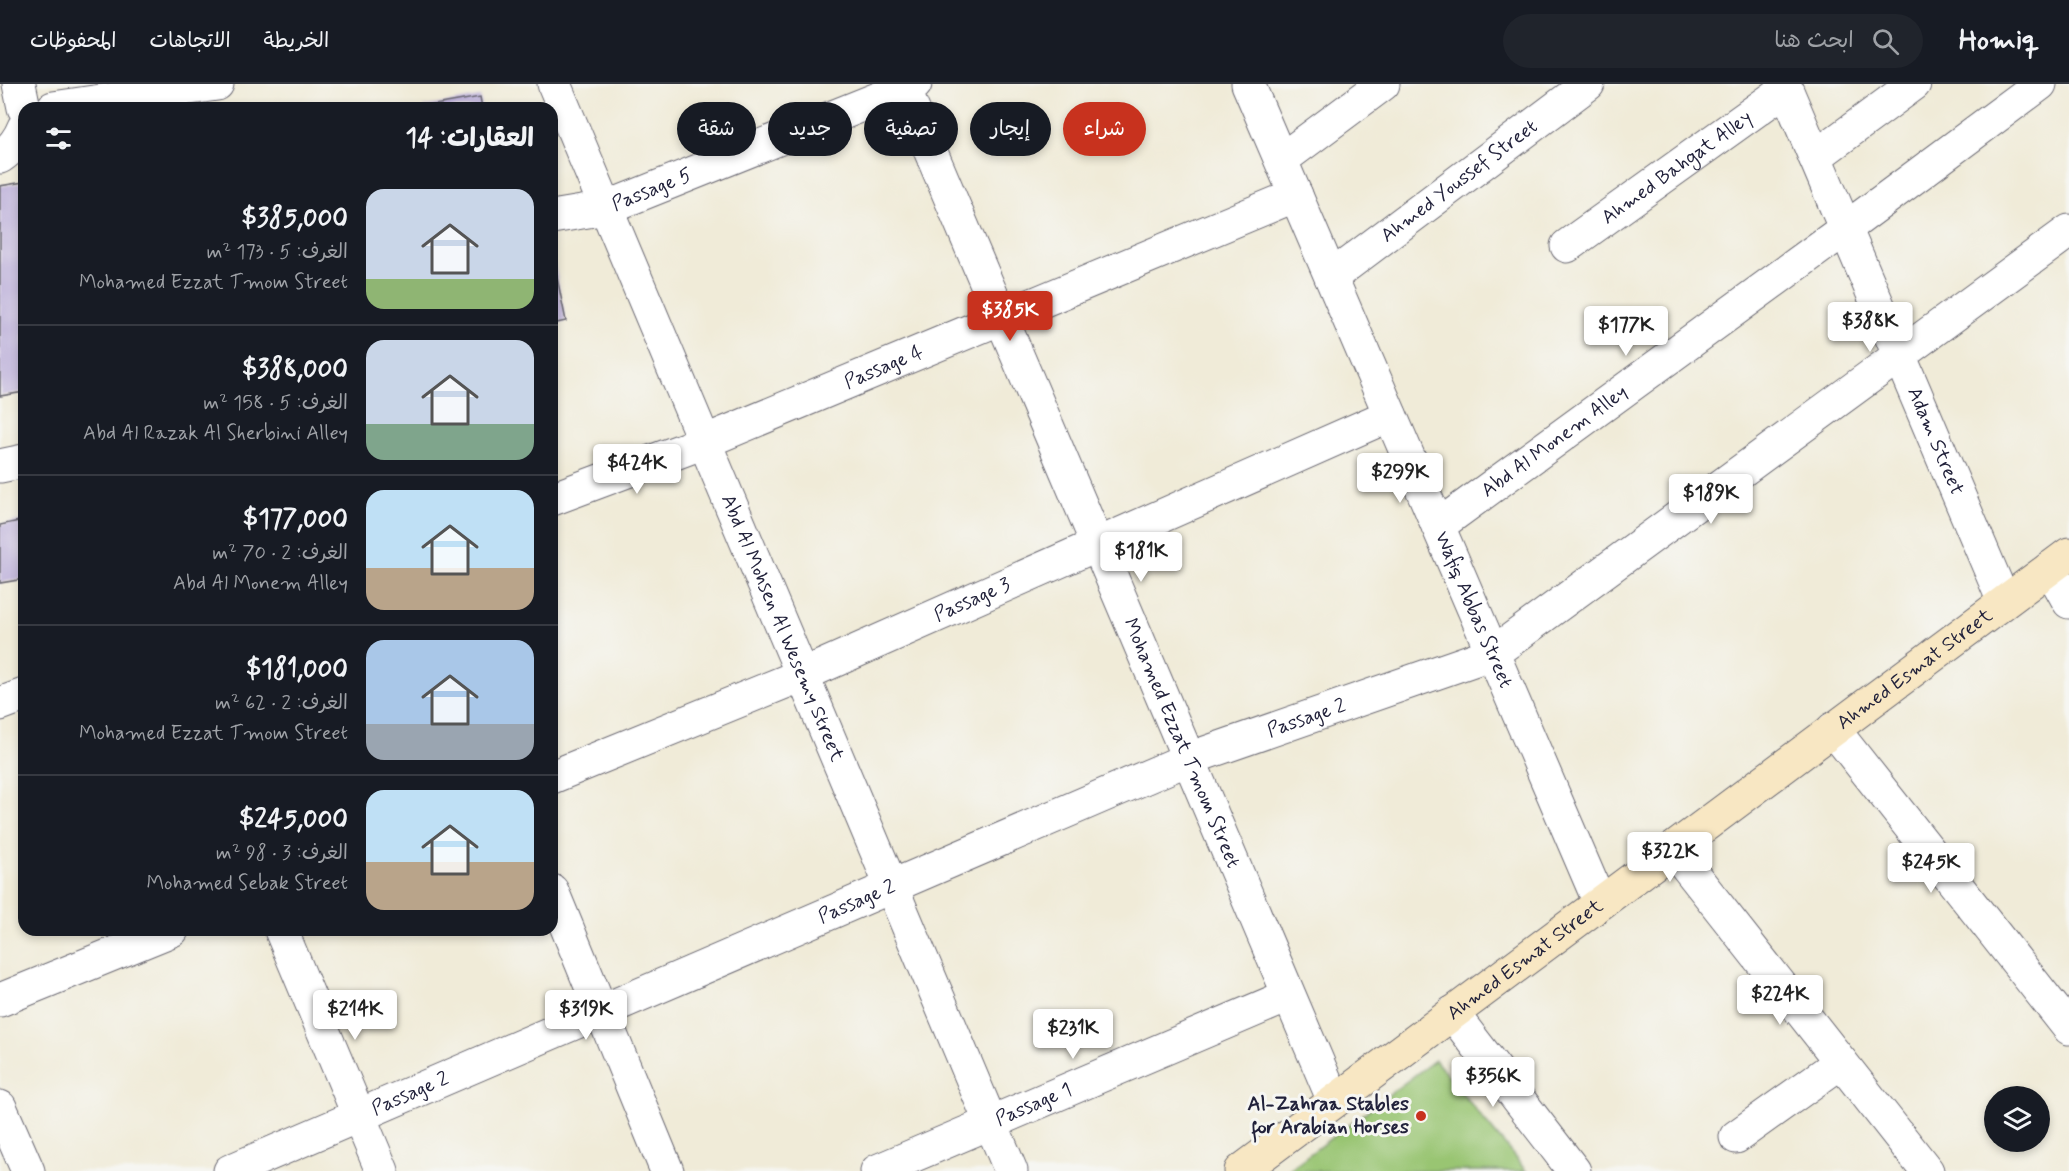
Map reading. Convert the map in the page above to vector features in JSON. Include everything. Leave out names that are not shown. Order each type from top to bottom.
[{"type":"main road","name":"Ahmed Esmat Street","points":[[1249,1169],[1334,1101],[2059,561]]},
{"type":"street","points":[[19,84],[23,102]]},
{"type":"street","points":[[104,102],[217,84]]},
{"type":"street","name":"Abd Al Mohsen Al Wesemy Street","points":[[554,84],[1011,1171]]},
{"type":"street","name":"Wafiq Abbas Street","points":[[1248,84],[1600,903]]},
{"type":"street","points":[[1281,160],[1383,84]]},
{"type":"street","name":"Ahmed Youssef Street","points":[[1331,277],[1588,84]]},
{"type":"street","points":[[1815,157],[1914,84]]},
{"type":"street","name":"Abd Al Monem Alley","points":[[1438,525],[2040,84]]},
{"type":"street","name":"Passage 5","points":[[558,216],[606,208],[907,85]]},
{"type":"street","name":"Mohamed Ezzat Tmom Street","points":[[907,85],[1001,318],[1334,1101]]},
{"type":"street","name":"Adam Street","points":[[1785,87],[2004,602]]},
{"type":"street","name":"Ahmed Bahgat Alley","points":[[1567,246],[1785,87]]},
{"type":"street","points":[[0,157],[18,140]]},
{"type":"street","name":"Passage 4","points":[[558,497],[704,442],[1296,195]]},
{"type":"street","name":"Passage 2","points":[[230,1171],[1188,759],[1492,653],[2069,231]]},
{"type":"street","name":"Passage 3","points":[[558,775],[802,675],[1390,415]]},
{"type":"street","points":[[0,466],[18,462]]},
{"type":"street","points":[[2059,561],[2069,602]]},
{"type":"street","points":[[0,704],[18,697]]},
{"type":"street","points":[[1833,729],[2069,1028]]},
{"type":"street","points":[[1673,849],[1927,1171]]},
{"type":"street","points":[[558,906],[668,1171]]},
{"type":"street","points":[[0,1000],[156,936]]},
{"type":"street","points":[[284,936],[382,1171]]},
{"type":"street","name":"Passage 1","points":[[877,1171],[1288,996]]},
{"type":"street","points":[[1452,1013],[1574,1171]]},
{"type":"street","points":[[1736,1137],[1841,1062]]},
{"type":"street","points":[[0,1107],[28,1171]]},
{"type":"green space","name":"Al-Zahraa Stables for Arabian Horses","points":[[1435,1060],[1526,1171],[1287,1171]]},
{"type":"building","points":[[480,97],[481,102],[452,102]]},
{"type":"building","points":[[18,183],[18,393],[0,396],[0,186]]},
{"type":"building","points":[[558,282],[566,321],[558,323]]},
{"type":"building","points":[[18,521],[18,580],[0,583],[0,525]]},
{"type":"place","name":"Al-Zahraa Stables for Arabian Horses","points":[[1421,1116]]}]
